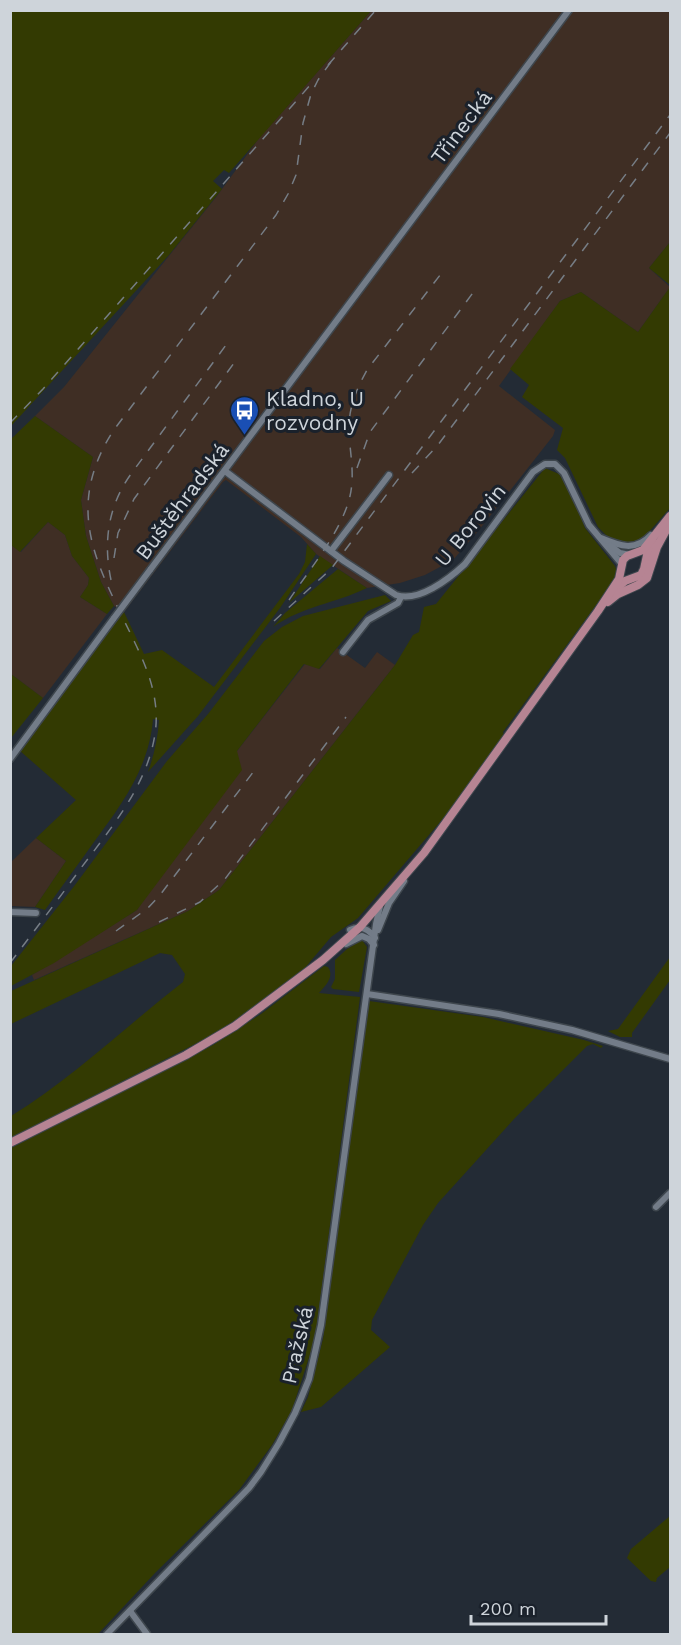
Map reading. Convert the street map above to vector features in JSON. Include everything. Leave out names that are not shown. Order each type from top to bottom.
[{"type":"main road","points":[[598,611],[625,558],[645,548],[670,515]]},
{"type":"main road","points":[[10,1143],[211,1041],[258,1010],[323,960],[360,927],[416,864],[598,611],[620,585],[643,573],[644,563],[651,548],[670,523]]},
{"type":"main road","points":[[598,611],[618,594],[642,583],[647,578],[657,548],[670,523]]},
{"type":"main road","points":[[632,555],[640,557],[644,563]]},
{"type":"main road","points":[[622,567],[632,578]]},
{"type":"main road","points":[[307,972],[350,930],[450,817]]},
{"type":"street","name":"Třinecká","points":[[380,264],[569,10]]},
{"type":"street","name":"Buštěhradská","points":[[10,759],[380,264]]},
{"type":"street","name":"U Borovin","points":[[343,652],[368,620],[393,606],[401,597],[411,597],[426,591],[456,573],[533,472],[545,464],[555,464],[564,473],[584,515],[598,536]]},
{"type":"street","points":[[225,471],[332,551],[401,597]]},
{"type":"street","points":[[332,551],[389,475]]},
{"type":"street","points":[[598,536],[620,546],[633,547],[648,539],[670,515]]},
{"type":"street","points":[[598,536],[620,553],[632,555]]},
{"type":"street","points":[[598,536],[622,567]]},
{"type":"street","points":[[374,942],[389,903],[416,864]]},
{"type":"street","points":[[374,942],[380,906],[396,880]]},
{"type":"street","points":[[10,912],[36,913]]},
{"type":"street","points":[[350,930],[360,927],[369,932],[374,942]]},
{"type":"street","points":[[323,960],[357,936],[367,937],[374,942]]},
{"type":"street","name":"Pražská","points":[[107,1635],[249,1488],[279,1443],[309,1379],[320,1332],[374,942]]},
{"type":"street","points":[[367,994],[499,1014],[572,1030],[670,1059]]},
{"type":"street","points":[[656,1207],[670,1193]]},
{"type":"street","points":[[130,1611],[147,1635]]},
{"type":"shaded area","points":[[371,11],[670,11],[670,242],[649,268],[670,287],[638,332],[581,292],[560,301],[499,386],[555,430],[553,436],[453,560],[425,575],[400,583],[367,588],[316,554],[301,537],[226,480],[124,612],[114,606],[101,582],[86,536],[81,500],[93,457],[35,416],[64,387],[217,196],[259,138]]},
{"type":"shaded area","points":[[48,522],[65,535],[72,556],[89,578],[88,585],[80,597],[107,614],[43,698],[11,674],[11,545],[21,552]]},
{"type":"shaded area","points":[[337,648],[365,668],[377,652],[395,665],[219,890],[188,911],[34,980],[32,975],[137,910],[237,751],[305,664],[320,669]]},
{"type":"shaded area","points":[[36,838],[66,861],[35,907],[11,906],[11,862]]},
{"type":"green space","points":[[11,10],[371,11],[229,173],[224,170],[213,181],[222,189],[169,255],[11,426]]},
{"type":"green space","points":[[670,242],[670,285],[649,268]]},
{"type":"green space","points":[[670,287],[670,508],[640,542],[631,544],[611,540],[598,527],[565,458],[557,450],[563,428],[522,397],[529,385],[510,369],[560,301],[581,292],[638,332]]},
{"type":"green space","points":[[35,416],[93,457],[81,500],[86,536],[101,582],[114,606],[107,614],[80,597],[88,585],[89,578],[72,556],[65,535],[48,522],[20,552],[11,545],[11,439]]},
{"type":"green space","points":[[545,468],[559,474],[572,495],[585,528],[615,566],[618,575],[503,732],[504,735],[446,815],[358,918],[331,937],[304,969],[256,1007],[209,1037],[11,1138],[11,1116],[98,1052],[183,982],[185,974],[172,955],[160,953],[11,1024],[11,991],[188,911],[219,890],[395,665],[413,635],[419,632],[424,607],[436,604]]},
{"type":"green space","points":[[307,544],[316,554],[280,608],[198,716],[148,772],[159,720],[153,719],[146,754],[124,799],[45,910],[35,907],[66,861],[36,838],[76,800],[19,750],[119,616],[124,612],[144,654],[162,650],[214,687],[299,574],[305,562]]},
{"type":"green space","points":[[320,556],[333,565],[289,603]]},
{"type":"green space","points":[[338,569],[367,588],[308,609],[273,627],[285,613]]},
{"type":"green space","points":[[385,595],[391,601],[368,611],[319,669],[304,664],[237,751],[242,770],[137,910],[54,963],[11,986],[11,966],[75,885],[167,761],[208,714],[264,641],[282,627],[303,616]]},
{"type":"green space","points":[[11,674],[43,698],[11,738]]},
{"type":"green space","points":[[362,940],[367,947],[359,992],[333,989],[331,987],[335,979],[335,960]]},
{"type":"green space","points":[[670,957],[670,980],[632,1033],[632,1037],[620,1037],[608,1031],[618,1029]]},
{"type":"green space","points":[[324,966],[330,971],[330,978],[319,993],[360,997],[315,1339],[292,1410],[272,1445],[239,1490],[155,1573],[98,1634],[11,1634],[11,1148],[213,1045],[261,1014]]},
{"type":"green space","points":[[369,1001],[483,1017],[603,1046],[601,1048],[593,1044],[587,1046],[514,1119],[438,1203],[423,1225],[372,1320],[371,1330],[390,1347],[321,1407],[301,1412],[308,1397],[323,1339]]},
{"type":"green space","points":[[670,1516],[670,1567],[657,1578],[656,1582],[651,1581],[627,1558],[631,1549]]},
{"type":"railway","points":[[328,65],[376,10]]},
{"type":"railway","points":[[10,963],[126,806],[144,771],[155,734],[155,698],[149,676],[109,589],[91,539],[88,514],[90,488],[98,460],[113,431],[276,215],[296,175],[303,123],[311,94],[333,59]]},
{"type":"railway","points":[[10,423],[43,389],[312,83]]},
{"type":"railway","points":[[274,621],[331,569],[670,115]]},
{"type":"railway","points":[[412,473],[438,445],[670,133]]},
{"type":"railway","points":[[289,600],[324,550],[346,509],[352,480],[350,415],[359,385],[367,370],[444,270]]},
{"type":"railway","points":[[357,468],[370,432],[475,290]]},
{"type":"railway","points":[[111,580],[108,552],[109,525],[123,486],[226,345]]},
{"type":"railway","points":[[114,558],[118,533],[134,499],[237,359]]},
{"type":"railway","points":[[159,922],[200,902],[225,879],[346,717]]},
{"type":"railway","points":[[116,931],[148,908],[160,895],[257,767]]},
{"type":"place","name":"Kladno, U rozvodny","points":[[245,436]]}]
